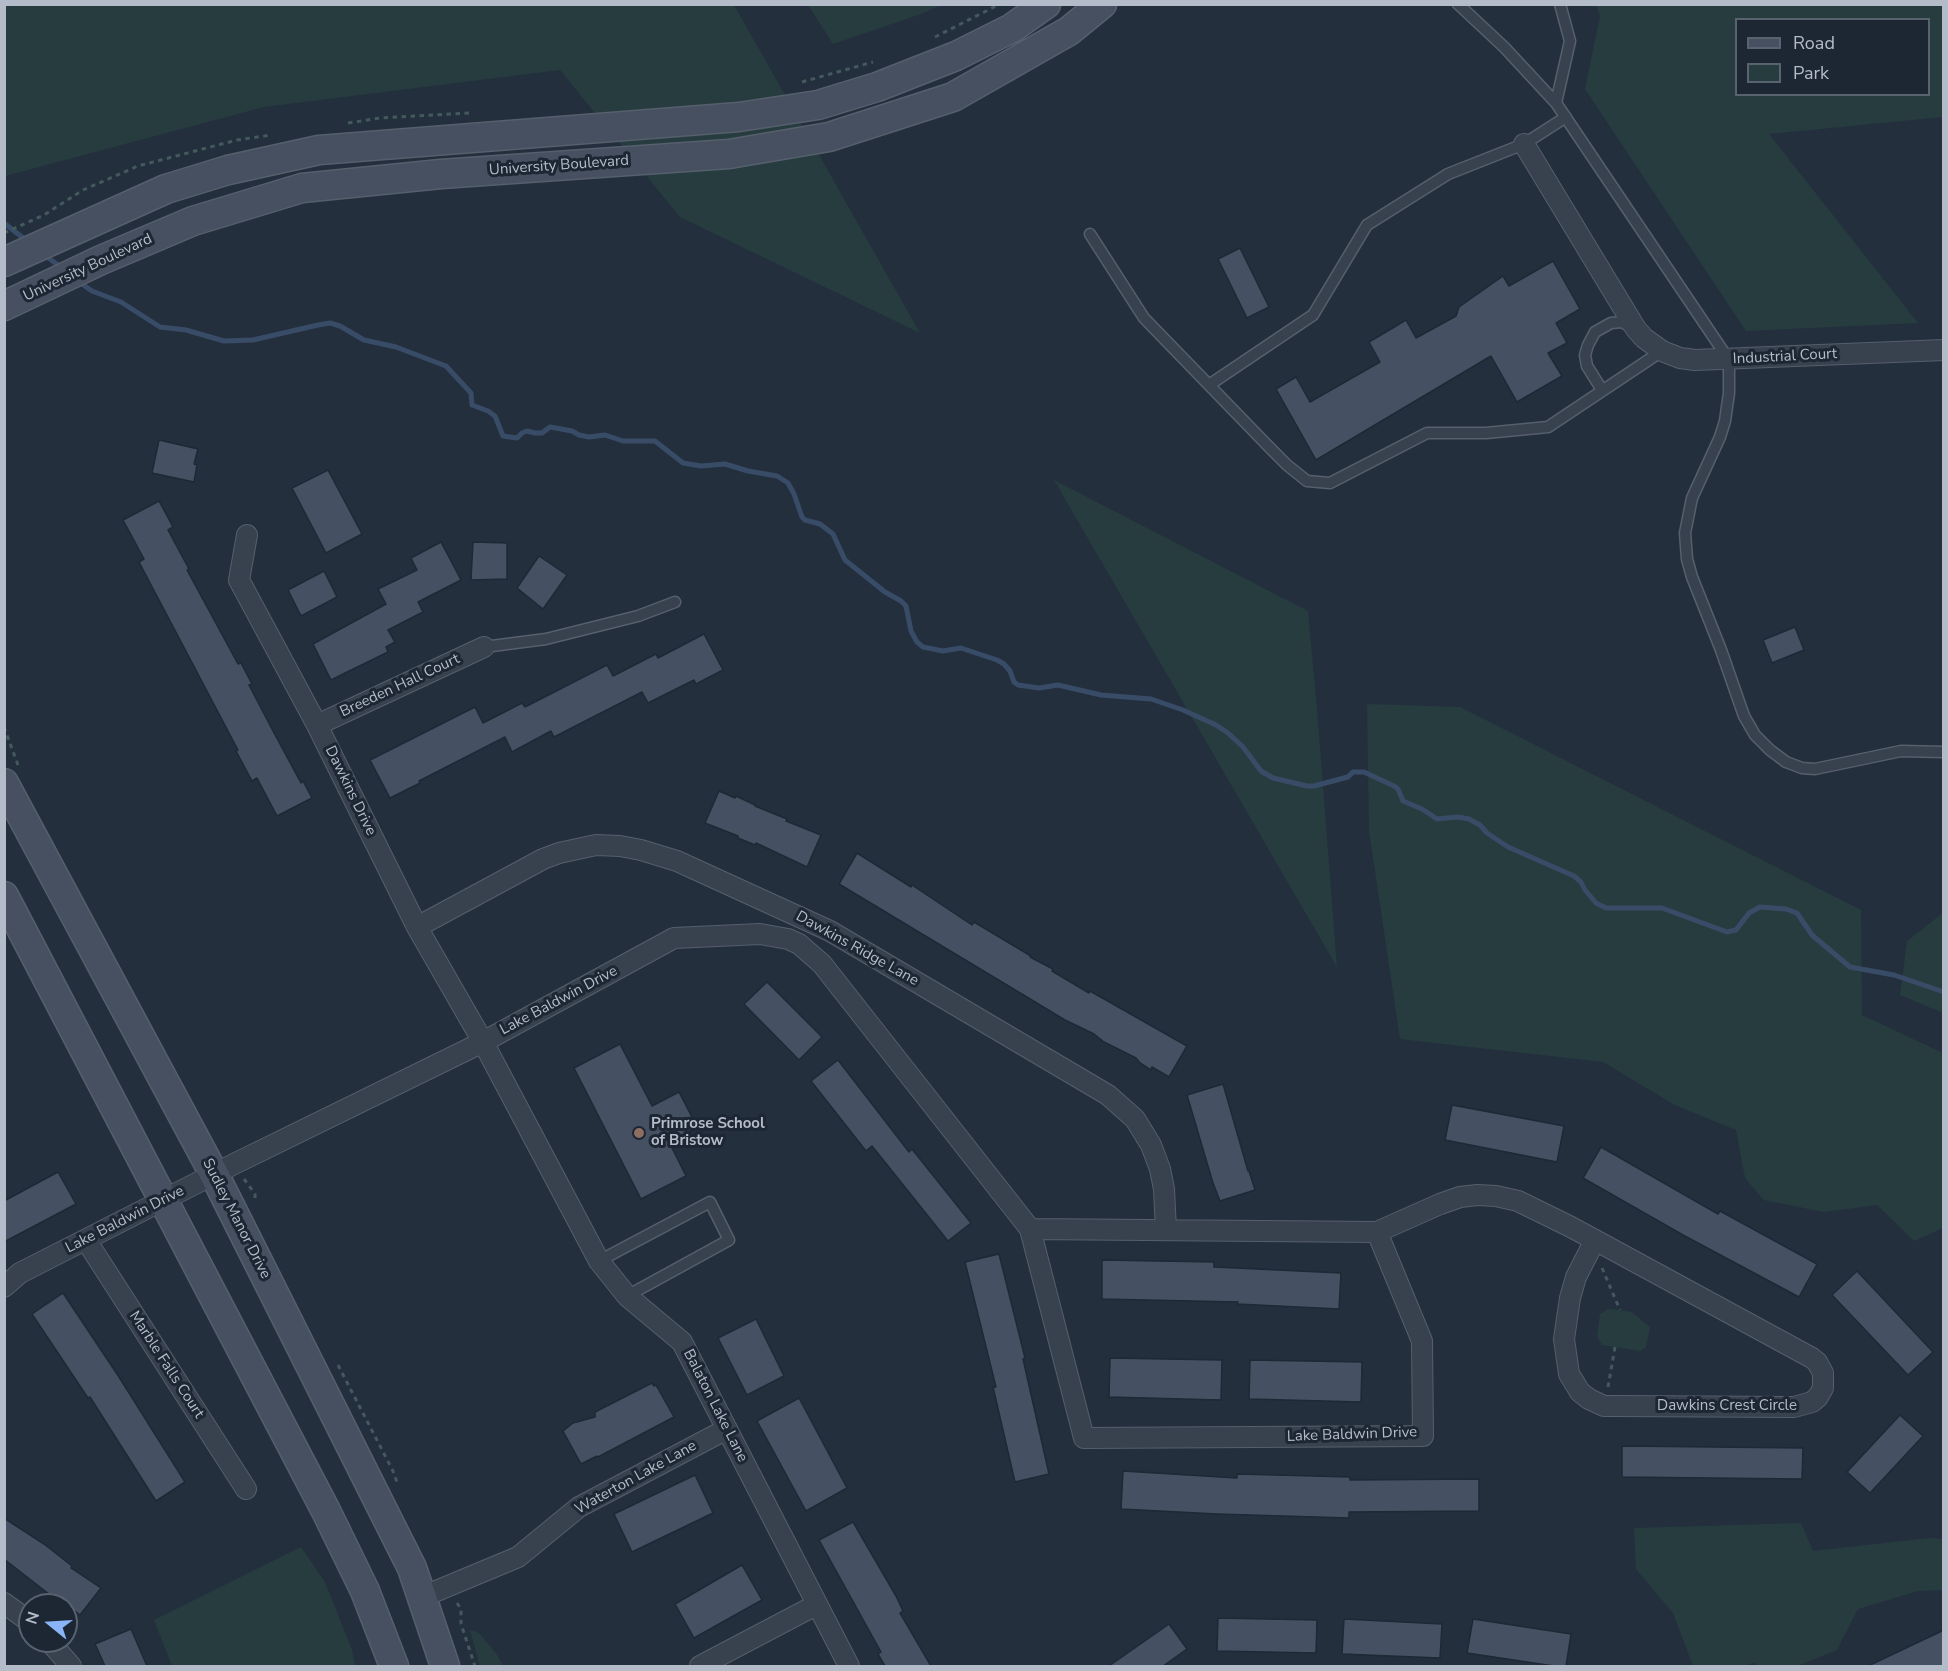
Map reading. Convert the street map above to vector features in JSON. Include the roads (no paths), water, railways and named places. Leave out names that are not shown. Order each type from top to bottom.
[{"type":"main road","points":[[5,252],[66,233],[166,189],[228,170],[319,150],[739,117],[818,105],[877,87],[956,56],[1012,28],[1046,4]]},
{"type":"main road","name":"University Boulevard","points":[[4,306],[101,260],[193,221],[302,188],[441,174],[729,154],[829,137],[953,98],[1069,31],[1102,4]]},
{"type":"main road","name":"Sudley Manor Drive","points":[[4,783],[214,1174],[412,1568],[445,1666]]},
{"type":"main road","points":[[4,896],[326,1511],[365,1591],[394,1666]]},
{"type":"street","name":"Industrial Court","points":[[1524,144],[1636,329],[1662,351],[1680,358],[1729,360],[1944,350]]},
{"type":"street","name":"Dawkins Drive","points":[[247,536],[239,580],[317,725],[417,927],[483,1042]]},
{"type":"street","name":"Breeden Hall Court","points":[[317,725],[484,647]]},
{"type":"street","name":"Dawkins Ridge Lane","points":[[417,927],[543,859],[578,849],[596,845],[620,846],[677,861],[830,931],[1108,1095],[1135,1119],[1151,1145],[1162,1179],[1166,1230]]},
{"type":"street","name":"Lake Baldwin Drive","points":[[4,1287],[20,1273],[163,1199],[483,1042],[674,938],[760,933],[788,939],[807,951],[836,980],[1030,1229],[1084,1438],[1423,1436],[1422,1341],[1377,1232]]},
{"type":"street","name":"Balaton Lake Lane","points":[[483,1042],[598,1261],[627,1296],[682,1342],[849,1666]]},
{"type":"street","name":"Dawkins Crest Circle","points":[[1377,1232],[1440,1204],[1477,1194],[1518,1201],[1595,1240],[1812,1358],[1821,1368],[1824,1379],[1823,1388],[1818,1397],[1812,1402],[1794,1407],[1604,1406],[1589,1400],[1573,1383],[1569,1374],[1564,1339],[1570,1298],[1576,1277],[1595,1240]]},
{"type":"street","points":[[1030,1229],[1377,1232]]},
{"type":"street","name":"Marble Falls Court","points":[[86,1240],[246,1489]]},
{"type":"street","name":"Waterton Lake Lane","points":[[422,1597],[518,1557],[579,1507],[727,1429]]},
{"type":"street","points":[[4,1603],[18,1613]]},
{"type":"street","points":[[700,1666],[816,1605]]},
{"type":"street","points":[[60,1653],[71,1666]]},
{"type":"lane","points":[[1458,4],[1504,47],[1556,103],[1729,360],[1730,393],[1725,421],[1692,498],[1685,533],[1687,559],[1692,577],[1744,716],[1755,735],[1786,762],[1802,768],[1825,768],[1901,751],[1944,752]]},
{"type":"lane","points":[[1556,103],[1570,41],[1560,4]]},
{"type":"lane","points":[[1209,385],[1313,315],[1367,225],[1448,174],[1524,144],[1566,117]]},
{"type":"lane","points":[[1090,234],[1144,318],[1287,465],[1307,481],[1330,483],[1427,433],[1486,433],[1548,427],[1662,351]]},
{"type":"lane","points":[[1602,390],[1587,366],[1585,355],[1595,332],[1611,323],[1622,322],[1636,329]]},
{"type":"lane","points":[[484,647],[546,639],[638,616],[675,602]]},
{"type":"lane","points":[[598,1261],[710,1202],[729,1239],[627,1296]]},
{"type":"waterway","points":[[4,223],[27,241]]},
{"type":"waterway","points":[[43,254],[62,268]]},
{"type":"waterway","points":[[79,282],[92,291],[121,302],[160,327],[186,330],[224,341],[253,340],[330,323],[340,326],[364,340],[396,347],[446,366],[471,393],[472,405],[495,416],[503,436],[517,438],[527,431],[542,433],[550,427],[589,437],[605,435],[623,441],[655,441],[683,463],[701,466],[725,464],[777,476],[788,483],[802,517],[820,524],[833,534],[845,560],[906,606],[911,631],[923,647],[943,651],[961,648],[997,660],[1010,671],[1014,682],[1018,685],[1039,688],[1058,685],[1101,695],[1151,699],[1183,710],[1228,733],[1243,747],[1261,771],[1273,778],[1314,786],[1348,777],[1353,772],[1364,772],[1394,786],[1398,789],[1403,801],[1422,809],[1437,819],[1458,817],[1469,819],[1508,847],[1574,876],[1596,903],[1606,908],[1662,908],[1727,932],[1736,930],[1749,913],[1760,907],[1786,909],[1797,913],[1812,935],[1850,967],[1894,975],[1944,992]]},
{"type":"place","name":"Primrose School of Bristow","points":[[639,1133]]}]
